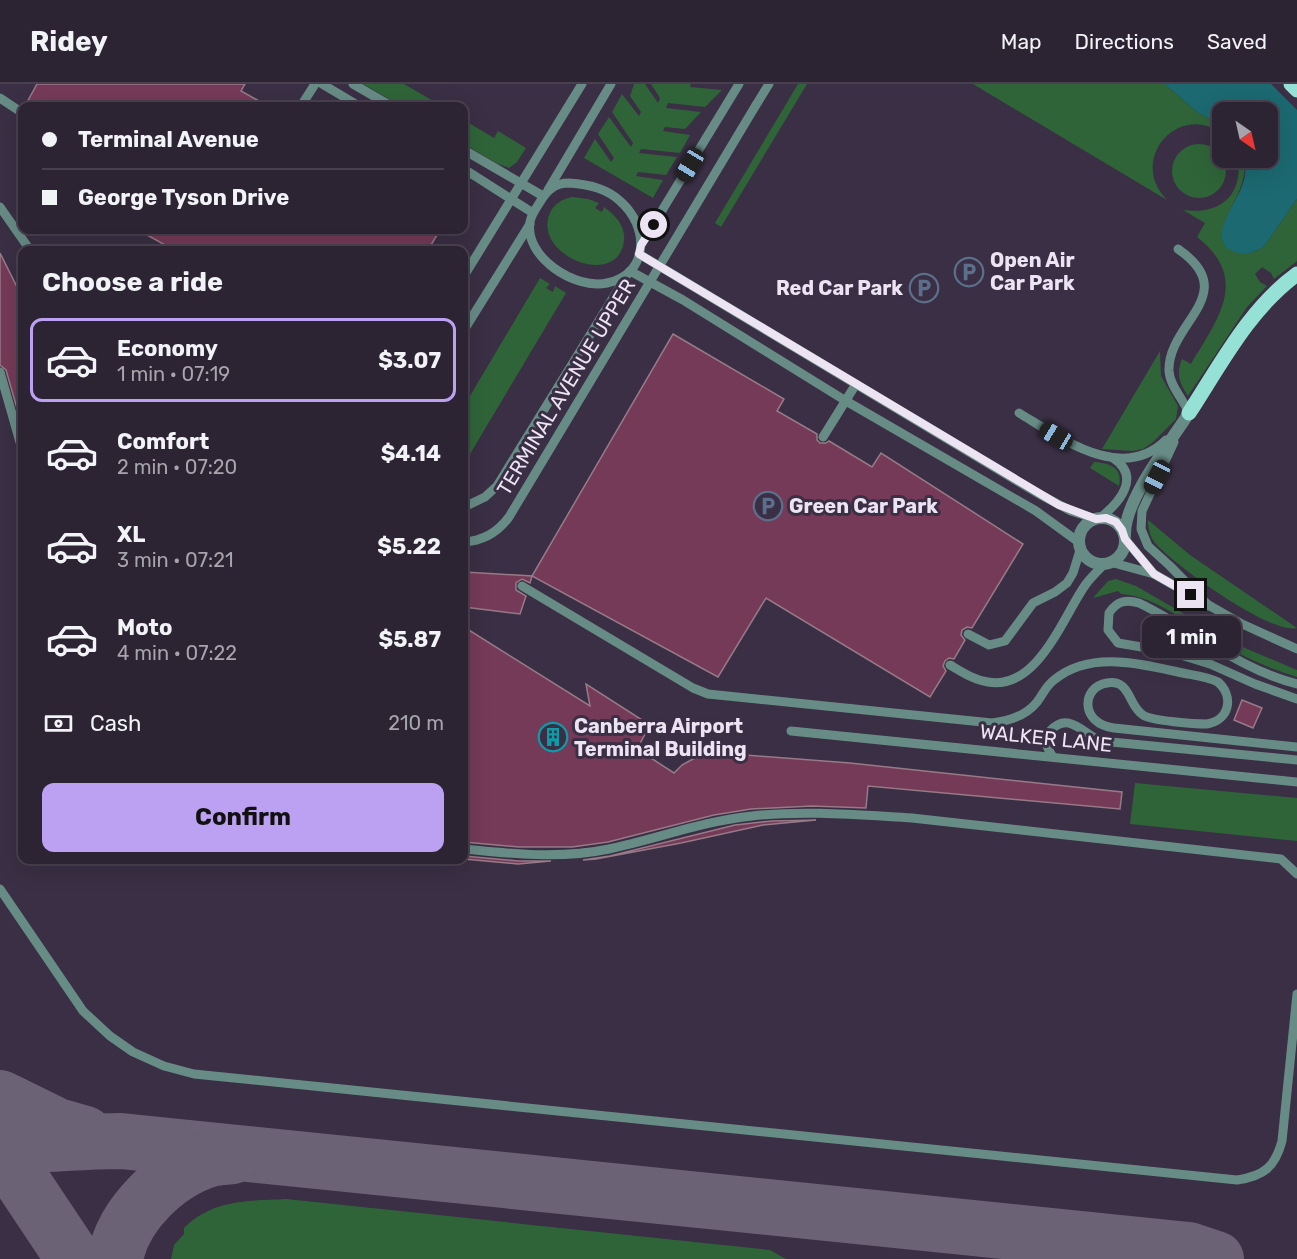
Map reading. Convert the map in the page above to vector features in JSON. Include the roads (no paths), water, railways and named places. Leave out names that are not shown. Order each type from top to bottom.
[{"type":"main road","points":[[1291,84],[1297,90]]},
{"type":"main road","points":[[1185,419],[1259,309],[1283,284],[1297,274]]},
{"type":"street","points":[[1125,537],[1116,522],[1098,519],[1088,523],[1082,530],[1080,545],[1088,559],[1096,563],[1108,563],[1121,553],[1125,537],[1125,520],[1134,501],[1185,419]]},
{"type":"lane","points":[[303,102],[315,84]]},
{"type":"lane","points":[[322,84],[352,102]]},
{"type":"lane","points":[[353,84],[384,102]]},
{"type":"lane","points":[[468,269],[582,84]]},
{"type":"lane","points":[[611,84],[533,213],[530,233],[540,253],[551,266],[567,277],[595,284],[611,282],[629,272]]},
{"type":"lane","points":[[468,505],[485,497],[503,478],[629,272],[739,84]]},
{"type":"lane","name":"TERMINAL AVENUE UPPER","points":[[468,541],[491,534],[509,517],[769,84]]},
{"type":"lane","points":[[0,98],[18,109]]},
{"type":"lane","points":[[468,152],[545,194]]},
{"type":"lane","points":[[468,172],[533,213]]},
{"type":"lane","points":[[545,194],[560,184],[569,183],[591,185],[608,192],[620,200],[632,215],[639,229],[640,250]]},
{"type":"lane","points":[[0,207],[18,233]]},
{"type":"lane","points":[[468,324],[530,224]]},
{"type":"lane","points":[[1178,249],[1191,258],[1199,268],[1204,286],[1199,307],[1175,346],[1170,363],[1171,380],[1185,419],[1143,507],[1140,518],[1141,529],[1148,546],[1209,606]]},
{"type":"lane","points":[[640,250],[856,384],[1059,505],[1098,519],[1115,505],[1126,485],[1123,466],[1116,459],[1070,444],[1019,413]]},
{"type":"lane","points":[[629,272],[683,300],[846,401],[1036,511],[1080,545],[1067,583],[1033,603],[1005,641],[989,645],[968,634]]},
{"type":"lane","points":[[0,372],[18,435]]},
{"type":"lane","points":[[823,437],[856,384]]},
{"type":"lane","points":[[1107,456],[1135,458],[1148,454],[1161,445],[1185,419]]},
{"type":"lane","points":[[1125,537],[1154,574]]},
{"type":"lane","points":[[950,665],[970,676],[988,682],[1006,682],[1023,675],[1042,656],[1085,586],[1108,563],[1154,574],[1261,634],[1297,649]]},
{"type":"lane","points":[[522,586],[693,688],[708,694],[992,723],[1006,721],[1024,713],[1037,701],[1052,681],[1077,666],[1104,662],[1132,663],[1218,682],[1227,694],[1228,706],[1225,714],[1207,724],[1149,718],[1139,712],[1127,690],[1117,684],[1108,683],[1094,690],[1089,697],[1089,710],[1098,724],[1122,729],[1297,747]]},
{"type":"lane","points":[[1297,684],[1266,674],[1234,659],[1139,603],[1131,601],[1119,603],[1109,613],[1108,630],[1115,640],[1123,645],[1171,652],[1210,664],[1297,699]]},
{"type":"lane","points":[[1053,757],[1046,745],[1048,734],[1056,726],[1071,723],[1101,741],[1297,760]]},
{"type":"lane","name":"WALKER LANE","points":[[791,731],[1297,782]]},
{"type":"lane","points":[[468,849],[526,855],[558,854],[608,849],[710,823],[752,816],[848,814],[912,818],[1281,859],[1297,863]]},
{"type":"lane","points":[[1281,859],[1297,874]]},
{"type":"lane","points":[[0,889],[83,1011],[110,1036],[133,1052],[164,1066],[194,1074],[1237,1180],[1253,1178],[1267,1170],[1278,1158],[1282,1141],[1297,994]]},
{"type":"place","name":"Open Air Car Park","points":[[969,272]]},
{"type":"place","name":"Red Car Park","points":[[924,288]]},
{"type":"place","name":"Green Car Park","points":[[768,506]]},
{"type":"place","name":"Canberra Airport Terminal Building","points":[[553,737]]}]
